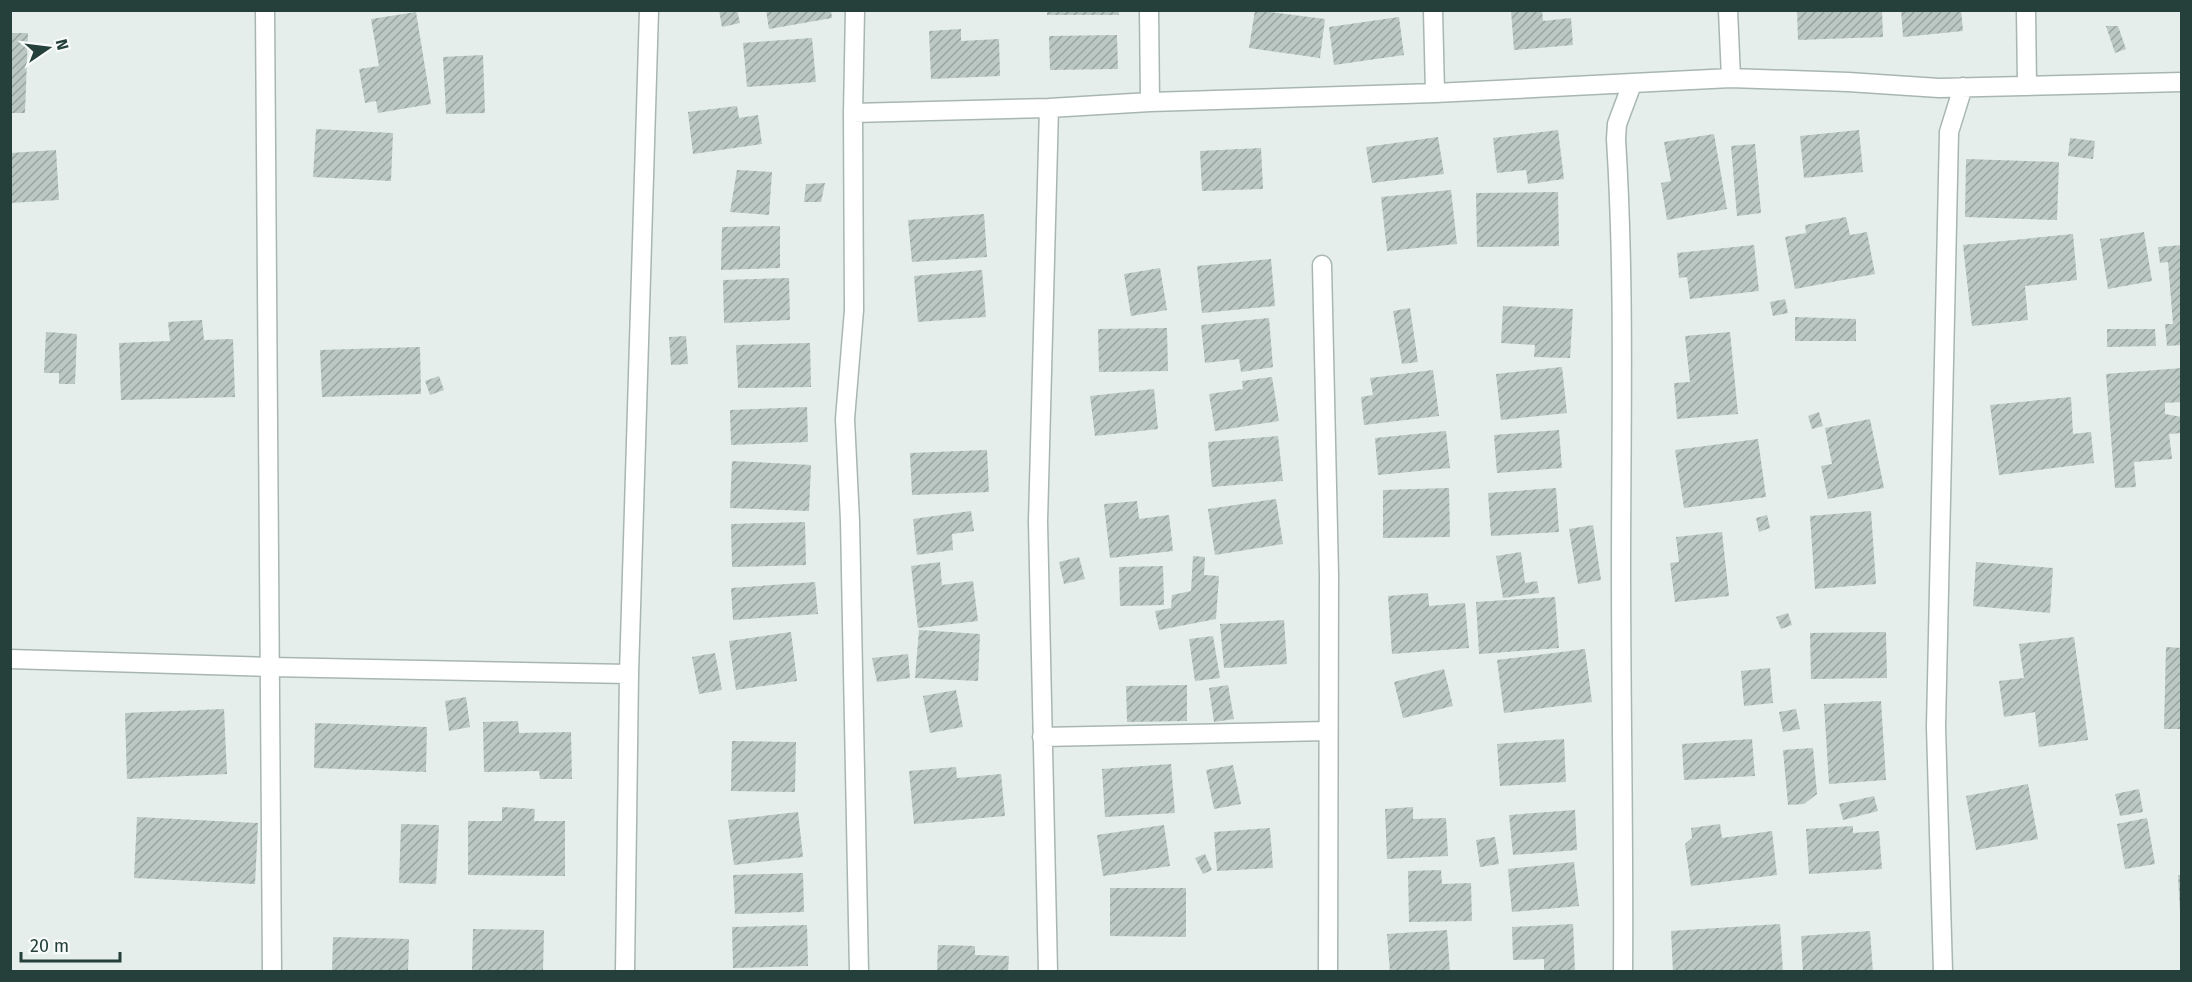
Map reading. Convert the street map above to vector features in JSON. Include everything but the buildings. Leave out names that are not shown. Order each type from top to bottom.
[{"type":"street","points":[[265,10],[272,972]]},
{"type":"street","points":[[625,972],[628,674],[649,10]]},
{"type":"street","points":[[855,10],[854,310],[844,419],[850,521],[859,972]]},
{"type":"street","points":[[1149,10],[1150,102]]},
{"type":"street","points":[[1433,10],[1436,93]]},
{"type":"street","points":[[1728,10],[1731,78]]},
{"type":"street","points":[[2026,10],[2026,85]]},
{"type":"street","points":[[853,113],[1436,93],[1731,78],[1963,87],[2181,82]]},
{"type":"street","points":[[1623,972],[1621,283],[1616,139],[1617,123],[1632,84]]},
{"type":"street","points":[[1943,972],[1936,727],[1949,132],[1963,87]]},
{"type":"street","points":[[1048,972],[1038,522],[1049,108]]},
{"type":"street","points":[[1322,265],[1329,575],[1328,972]]},
{"type":"street","points":[[10,659],[628,674]]},
{"type":"street","points":[[1042,737],[1328,731]]}]
